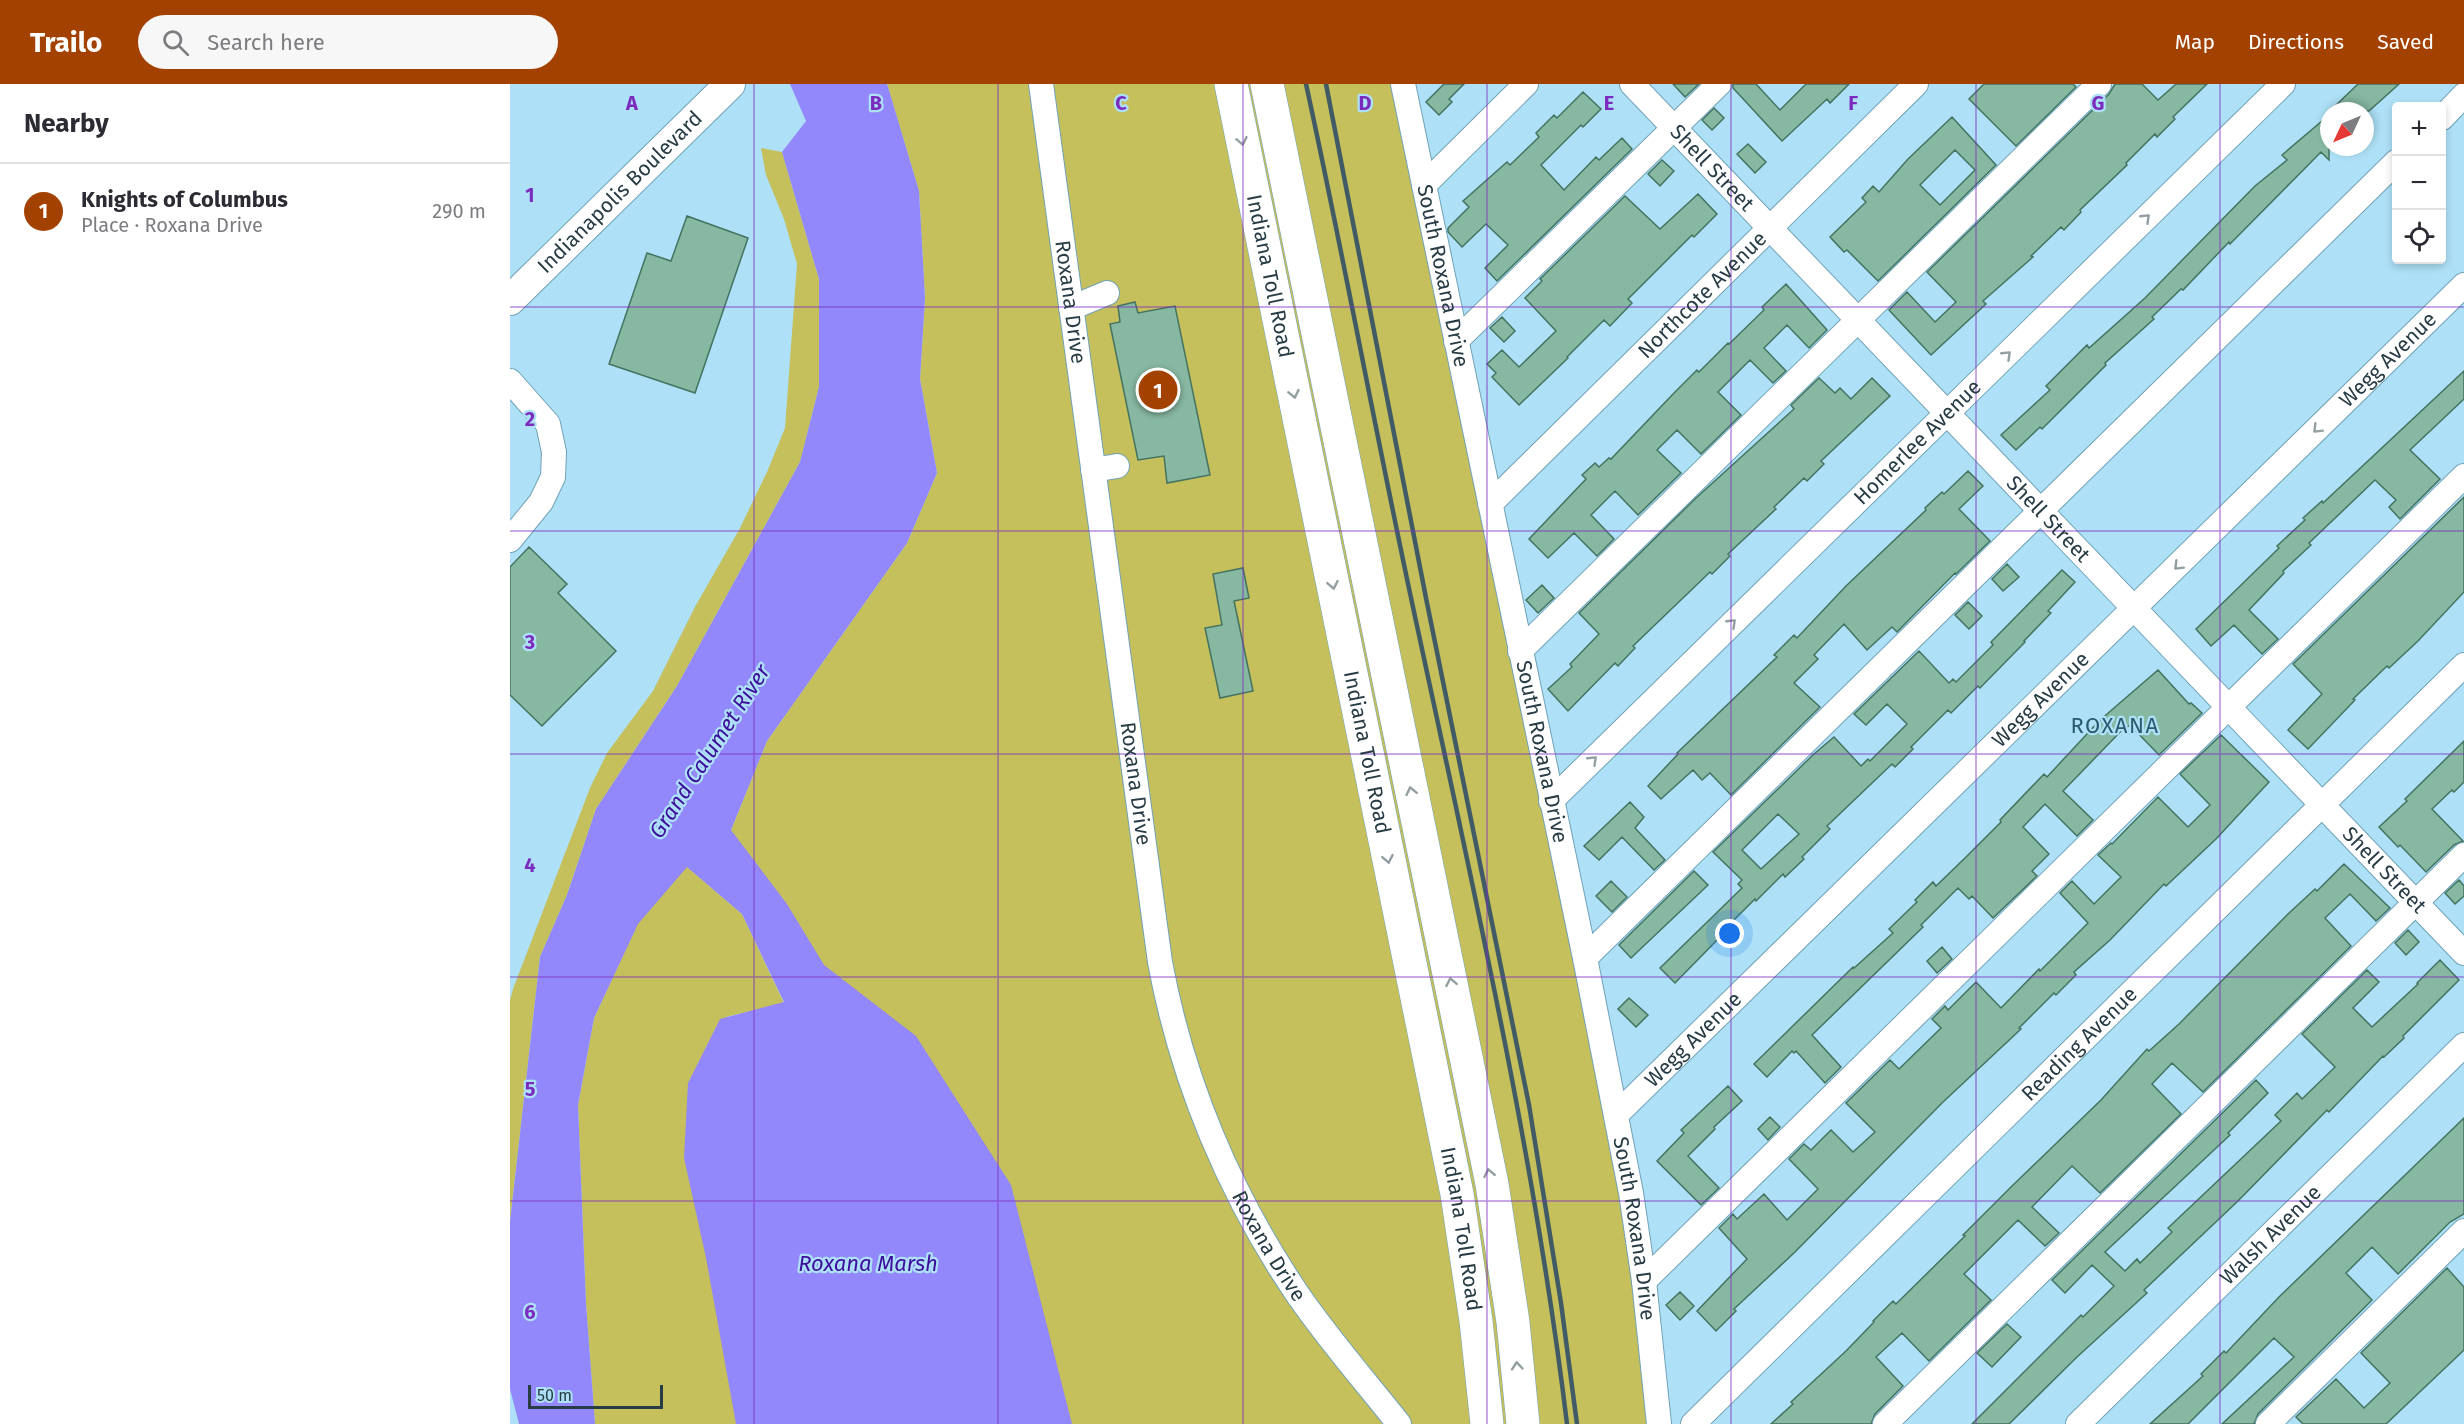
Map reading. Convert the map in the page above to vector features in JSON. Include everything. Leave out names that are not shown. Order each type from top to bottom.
[{"type":"highway","name":"Indiana Toll Road","points":[[1231,84],[1457,1194],[1486,1415]]},
{"type":"highway","name":"Indiana Toll Road","points":[[1268,84],[1492,1184],[1513,1322],[1523,1424]]},
{"type":"main road","name":"Indianapolis Boulevard","points":[[510,300],[730,84]]},
{"type":"street","name":"Roxana Drive","points":[[1041,84],[1071,308],[1105,468],[1160,962],[1168,1005],[1186,1068],[1228,1172],[1278,1263],[1321,1326],[1399,1424]]},
{"type":"street","name":"South Roxana Drive","points":[[1403,84],[1585,958],[1631,1193],[1644,1281],[1659,1424]]},
{"type":"street","points":[[1424,185],[1526,84]]},
{"type":"street","name":"Shell Street","points":[[1632,84],[2464,953]]},
{"type":"street","points":[[1456,341],[1719,84]]},
{"type":"street","name":"Northcote Avenue","points":[[1490,504],[1916,84]]},
{"type":"street","points":[[1520,651],[2099,84]]},
{"type":"street","name":"Homerlee Avenue","points":[[1551,801],[2283,84]]},
{"type":"street","points":[[2446,114],[2464,95]]},
{"type":"street","points":[[1585,958],[2392,167]]},
{"type":"street","name":"Wegg Avenue","points":[[1616,1115],[2464,285]]},
{"type":"street","points":[[1071,308],[1107,293]]},
{"type":"street","points":[[510,381],[548,424],[554,452],[553,477],[541,502],[510,540]]},
{"type":"street","points":[[1644,1281],[2464,476]]},
{"type":"street","name":"Reading Avenue","points":[[1693,1424],[2464,665]]},
{"type":"street","points":[[1884,1424],[2464,855]]},
{"type":"street","name":"Walsh Avenue","points":[[2078,1424],[2464,1045]]},
{"type":"street","points":[[2268,1424],[2464,1231]]},
{"type":"shaded area","points":[[887,84],[1403,84],[1551,801],[1659,1424],[1011,1424],[731,830],[767,741],[907,543],[937,473],[920,379],[925,298],[919,191]]},
{"type":"shaded area","points":[[761,148],[782,152],[819,279],[819,387],[800,462],[677,686],[596,809],[567,895],[540,957],[510,1222],[510,1000],[513,989],[590,788],[607,753],[653,691],[696,605],[739,530],[785,428],[797,264],[784,219],[766,175]]},
{"type":"shaded area","points":[[686,866],[742,914],[784,1003],[726,1017],[797,1424],[595,1424],[586,1304],[578,1105],[594,1018],[638,923]]},
{"type":"water","points":[[790,84],[887,84],[919,191],[925,298],[920,379],[937,473],[907,543],[767,741],[731,830],[787,904],[824,965],[916,1036],[1011,1185],[1072,1424],[736,1424],[706,1258],[684,1158],[688,1083],[720,1019],[784,1002],[742,914],[687,867],[638,924],[594,1018],[578,1105],[586,1304],[595,1424],[519,1424],[510,1389],[510,1222],[540,957],[567,895],[596,809],[677,686],[800,462],[819,387],[819,279],[782,152],[806,121]]},
{"type":"building","points":[[1444,84],[1464,84],[1449,99],[1452,102],[1439,115],[1426,102]]},
{"type":"building","points":[[1673,84],[1699,84],[1685,97]]},
{"type":"building","points":[[1733,84],[1756,84],[1780,110],[1806,84],[1849,84],[1830,103],[1827,99],[1782,141],[1733,88]]},
{"type":"building","points":[[1984,84],[2073,84],[2076,87],[2016,146],[1969,99]]},
{"type":"building","points":[[2115,84],[2142,84],[2158,100],[2176,84],[2207,84],[2173,117],[2175,119],[2157,137],[2155,134],[2126,163],[2127,165],[2080,210],[2081,212],[2064,230],[2061,227],[2031,256],[2033,257],[1983,301],[1986,304],[1931,355],[1889,310],[1907,292],[1935,322],[1956,302],[1927,272],[2109,94]]},
{"type":"building","points":[[2358,84],[2399,84],[2374,106],[2374,102],[2339,102]]},
{"type":"building","points":[[1583,92],[1601,109],[1583,127],[1581,125],[1541,165],[1564,190],[1596,157],[1599,160],[1622,138],[1632,149],[1497,281],[1485,268],[1508,245],[1486,224],[1462,247],[1448,232],[1448,228],[1469,207],[1463,201],[1507,162],[1510,165],[1539,137],[1536,133],[1554,115],[1557,118]]},
{"type":"building","points":[[1714,108],[1724,118],[1712,130],[1702,120]]},
{"type":"building","points":[[1952,117],[1996,165],[1878,281],[1847,250],[1844,252],[1830,237],[1866,202],[1862,198],[1873,186],[1879,192],[1908,159]],"holes":[[[1955,150],[1975,170],[1940,205],[1920,185]]]},
{"type":"building","points":[[2320,123],[2320,153],[2183,290],[2181,289],[2152,317],[2154,319],[2105,363],[2106,365],[2042,429],[2040,427],[2016,450],[2001,435],[2050,390],[2046,386],[2087,345],[2089,348],[2145,298],[2255,186],[2287,160],[2282,155]]},
{"type":"building","points":[[1748,144],[1766,162],[1755,173],[1737,154]]},
{"type":"building","points":[[1662,160],[1674,171],[1660,186],[1648,174]]},
{"type":"building","points":[[1698,194],[1717,214],[1694,237],[1692,235],[1628,299],[1632,303],[1610,326],[1604,320],[1519,405],[1492,377],[1496,373],[1487,364],[1502,350],[1519,367],[1556,331],[1525,298],[1542,281],[1540,279],[1625,196],[1660,229]]},
{"type":"building","points":[[687,216],[748,238],[695,393],[609,364],[647,253],[671,261]]},
{"type":"building","points":[[1786,284],[1827,330],[1809,348],[1787,325],[1764,348],[1786,371],[1773,383],[1750,360],[1718,392],[1741,415],[1701,454],[1677,430],[1657,450],[1681,473],[1638,515],[1615,491],[1591,515],[1614,539],[1597,556],[1574,533],[1548,558],[1529,539],[1586,479],[1582,475],[1595,463],[1599,467],[1609,458],[1611,459],[1697,370],[1699,372],[1764,310],[1762,307]]},
{"type":"building","points":[[1135,302],[1138,313],[1175,306],[1210,475],[1167,483],[1164,456],[1138,460],[1110,324],[1120,322],[1118,306]]},
{"type":"building","points":[[1502,317],[1515,331],[1504,342],[1490,328]]},
{"type":"building","points":[[2464,371],[2464,399],[2410,450],[2440,479],[2400,519],[2389,507],[2396,500],[2375,480],[2309,543],[2311,545],[2283,571],[2284,573],[2249,610],[2278,639],[2262,654],[2234,625],[2211,646],[2196,629],[2279,548],[2277,546],[2305,520],[2303,518],[2322,501],[2323,503]]},
{"type":"building","points":[[1819,378],[1835,393],[1840,388],[1851,399],[1872,378],[1890,396],[1821,461],[1824,464],[1807,481],[1804,478],[1774,507],[1776,509],[1728,554],[1730,556],[1712,574],[1710,572],[1633,646],[1635,648],[1618,666],[1615,663],[1568,711],[1548,689],[1572,667],[1570,664],[1599,634],[1579,613],[1696,498],[1794,409],[1791,405]]},
{"type":"building","points":[[1968,471],[1983,486],[1959,509],[1990,541],[1897,632],[1892,627],[1867,650],[1844,624],[1814,655],[1818,659],[1794,683],[1820,707],[1731,795],[1710,773],[1702,780],[1693,770],[1661,799],[1648,786],[1677,753],[1777,657],[1774,655],[1794,635],[1797,638],[1846,586],[1926,510],[1925,508]]},
{"type":"building","points":[[2464,497],[2464,592],[2418,641],[2389,668],[2387,666],[2353,699],[2355,700],[2308,749],[2288,730],[2322,694],[2293,664]]},
{"type":"building","points":[[529,547],[567,584],[558,593],[616,651],[542,726],[510,695],[510,567]]},
{"type":"building","points":[[2007,564],[2019,577],[2003,591],[1992,579]]},
{"type":"building","points":[[1243,568],[1249,598],[1234,601],[1253,691],[1220,698],[1205,628],[1222,625],[1213,574]]},
{"type":"building","points":[[2062,570],[2075,582],[2048,611],[2051,613],[1980,688],[1978,686],[1951,713],[1948,710],[1911,747],[1913,749],[1895,767],[1892,764],[1827,826],[1830,829],[1802,857],[1804,859],[1785,877],[1783,874],[1756,901],[1755,899],[1675,983],[1660,968],[1742,888],[1738,884],[1742,880],[1713,852],[1834,737],[1861,766],[1868,759],[1870,761],[1907,724],[1887,704],[1866,725],[1854,714],[1919,651],[1949,683],[1953,679],[1956,682],[1993,645],[1991,642]],"holes":[[[1778,814],[1799,834],[1761,869],[1742,850]]]},
{"type":"building","points":[[1542,585],[1554,598],[1538,613],[1526,600]]},
{"type":"building","points":[[1968,602],[1982,616],[1969,629],[1955,615]]},
{"type":"building","points":[[2158,670],[2189,704],[2191,703],[2202,713],[2159,755],[2130,725],[2125,727],[2063,791],[2093,820],[2077,836],[2045,804],[2023,827],[2049,854],[2032,871],[2037,876],[1993,918],[1972,896],[1969,899],[1958,888],[1921,925],[1923,927],[1812,1035],[1841,1067],[1825,1083],[1796,1051],[1794,1053],[1792,1051],[1767,1077],[1754,1064],[1853,967],[1893,933],[1889,929],[1917,902],[1915,900],[1933,882],[1936,886],[2001,822],[2000,820],[2044,774],[2047,777],[2099,721]]},
{"type":"building","points":[[2221,735],[2269,782],[2216,839],[2166,886],[2164,884],[2110,940],[2074,972],[2076,975],[2056,995],[2054,993],[2019,1028],[2021,1029],[1942,1103],[1795,1252],[1734,1309],[1736,1311],[1716,1331],[1697,1311],[1747,1259],[1719,1228],[1733,1214],[1737,1219],[1764,1194],[1787,1220],[1818,1189],[1789,1159],[1804,1144],[1811,1150],[1831,1130],[1853,1152],[1875,1132],[1846,1103],[1890,1060],[1899,1069],[1941,1028],[1932,1019],[1945,1006],[1948,1010],[1976,982],[2001,1008],[2039,969],[2040,971],[2088,923],[2060,893],[2072,881],[2094,904],[2121,877],[2098,855],[2112,844],[2158,797],[2188,827],[2210,805],[2180,774]]},
{"type":"building","points":[[2464,741],[2464,782],[2432,809],[2463,841],[2454,845],[2426,872],[2379,827]]},
{"type":"building","points":[[1630,802],[1644,817],[1635,828],[1665,860],[1654,870],[1622,837],[1599,860],[1584,846]]},
{"type":"building","points":[[2344,864],[2390,908],[2376,921],[2350,894],[2325,918],[2351,946],[2203,1092],[2172,1063],[2152,1084],[2181,1114],[2100,1193],[2072,1166],[2032,1207],[2059,1233],[2045,1246],[2018,1220],[1964,1274],[1991,1300],[1929,1361],[1902,1333],[1876,1357],[1903,1386],[1875,1414],[1871,1424],[1771,1424],[1793,1404],[1791,1402],[1846,1351],[1893,1301],[1896,1304],[1965,1236],[1963,1235],[2101,1100],[2147,1049],[2149,1051],[2179,1024],[2288,914],[2315,889],[2317,891]]},
{"type":"building","points":[[1694,871],[1708,885],[1631,958],[1619,945]]},
{"type":"building","points":[[2459,880],[2464,886],[2464,896],[2455,904],[2445,893]]},
{"type":"building","points":[[1611,881],[1627,897],[1612,912],[1596,896]]},
{"type":"building","points":[[2408,930],[2419,942],[2406,955],[2395,943]]},
{"type":"building","points":[[1942,947],[1952,959],[1937,973],[1927,961]]},
{"type":"building","points":[[2440,960],[2459,980],[2329,1112],[2327,1110],[2238,1201],[2144,1290],[2147,1293],[2009,1424],[1972,1424],[2081,1315],[2083,1317],[2114,1286],[2092,1265],[2065,1293],[2052,1280],[2256,1080],[2268,1093],[2228,1133],[2230,1135],[2105,1252],[2125,1271],[2137,1259],[2140,1263],[2172,1232],[2168,1228],[2281,1121],[2275,1115],[2297,1093],[2302,1099],[2335,1067],[2302,1034],[2367,970],[2379,982],[2353,1008],[2372,1027]]},
{"type":"building","points":[[1629,998],[1648,1015],[1636,1027],[1618,1009]]},
{"type":"building","points":[[1728,1086],[1742,1101],[1688,1156],[1719,1188],[1701,1205],[1657,1161],[1684,1133],[1681,1130]]},
{"type":"building","points":[[1770,1117],[1780,1127],[1768,1140],[1758,1129]]},
{"type":"building","points":[[2464,1118],[2464,1214],[2450,1222],[2398,1274],[2372,1247],[2346,1273],[2372,1300],[2258,1414],[2254,1424],[2222,1424],[2294,1357],[2274,1338],[2188,1424],[2150,1424],[2203,1376],[2201,1374],[2224,1351],[2226,1353],[2279,1297]]},
{"type":"building","points":[[2447,1268],[2464,1287],[2464,1350],[2386,1424],[2303,1424],[2296,1417],[2336,1379],[2364,1408],[2390,1383],[2361,1353]]},
{"type":"building","points":[[1680,1292],[1694,1306],[1680,1320],[1666,1305]]},
{"type":"building","points":[[2007,1324],[2021,1337],[1992,1367],[1977,1353]]},
{"type":"railway","points":[[1306,84],[1404,566],[1502,1028],[1538,1225],[1567,1424]]},
{"type":"railway","points":[[1326,84],[1426,598],[1529,1105],[1561,1303],[1577,1424]]},
{"type":"place","name":"Knights of Columbus","points":[[1158,390]]},
{"type":"district","name":"ROXANA","points":[[2115,725]]},
{"type":"water label","name":"Grand Calumet River","points":[[709,751]]},
{"type":"water label","name":"Roxana Marsh","points":[[868,1263]]}]
